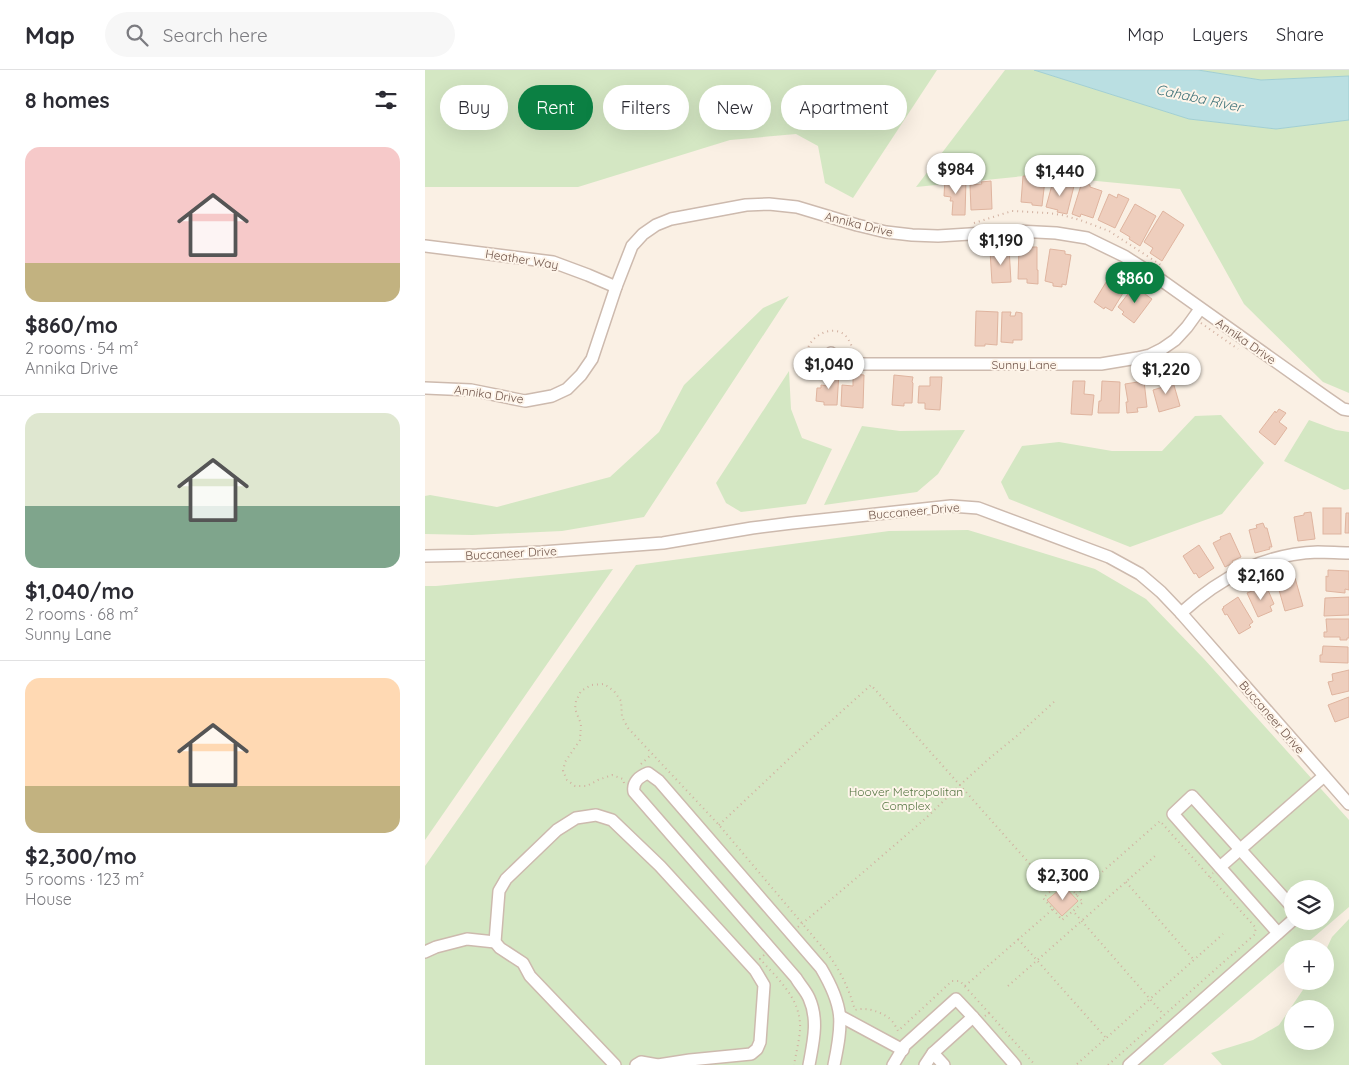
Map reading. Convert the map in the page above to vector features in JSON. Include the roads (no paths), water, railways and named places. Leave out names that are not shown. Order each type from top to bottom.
[{"type":"street","name":"Annika Drive","points":[[425,388],[471,390],[525,401],[552,396],[567,389],[581,376],[592,360],[616,287],[632,246],[643,234],[671,219],[746,205],[769,204],[797,207],[857,225],[886,232],[912,235],[938,236],[1017,231],[1056,233],[1087,238],[1124,256],[1154,275],[1197,313],[1343,409],[1349,410]]},
{"type":"street","name":"Heather Way","points":[[425,246],[553,262],[616,287]]},
{"type":"street","name":"Sunny Lane","points":[[831,353],[851,364],[1101,364],[1150,355],[1175,340],[1187,328],[1197,313]]},
{"type":"street","name":"Buccaneer Drive","points":[[425,556],[542,552],[663,542],[791,523],[951,506],[978,508],[1109,557],[1140,574],[1181,613],[1349,804]]},
{"type":"street","points":[[1181,613],[1214,587],[1241,570],[1259,563],[1298,554],[1317,552],[1349,553]]},
{"type":"street","points":[[809,1065],[815,1017],[809,998],[796,978],[635,792],[633,787],[637,780],[648,772],[659,781],[821,968],[832,986],[839,1004],[841,1022],[834,1065]]},
{"type":"street","points":[[1220,867],[1324,776]]},
{"type":"street","points":[[1278,933],[1173,814],[1192,796],[1284,898]]},
{"type":"street","points":[[495,942],[499,891],[505,879],[557,830],[576,818],[596,815],[612,820],[660,866],[755,970],[764,985],[760,1042],[757,1049],[751,1054],[658,1065],[641,1062],[636,1065]]},
{"type":"street","points":[[1129,1065],[1284,928]]},
{"type":"street","points":[[425,952],[436,947],[467,939],[495,942],[500,948],[523,963],[530,976],[615,1065]]},
{"type":"street","points":[[893,1065],[905,1046],[956,998],[1015,1065]]},
{"type":"street","points":[[840,1016],[903,1050]]},
{"type":"street","points":[[925,1065],[933,1053],[973,1017]]},
{"type":"street","points":[[933,1053],[944,1065]]},
{"type":"water","name":"Cahaba River","points":[[1034,70],[1198,70],[1261,80],[1349,76],[1349,120],[1276,129],[1189,119]]},
{"type":"park label","name":"Hoover Metropolitan Complex","points":[[906,798]]}]
